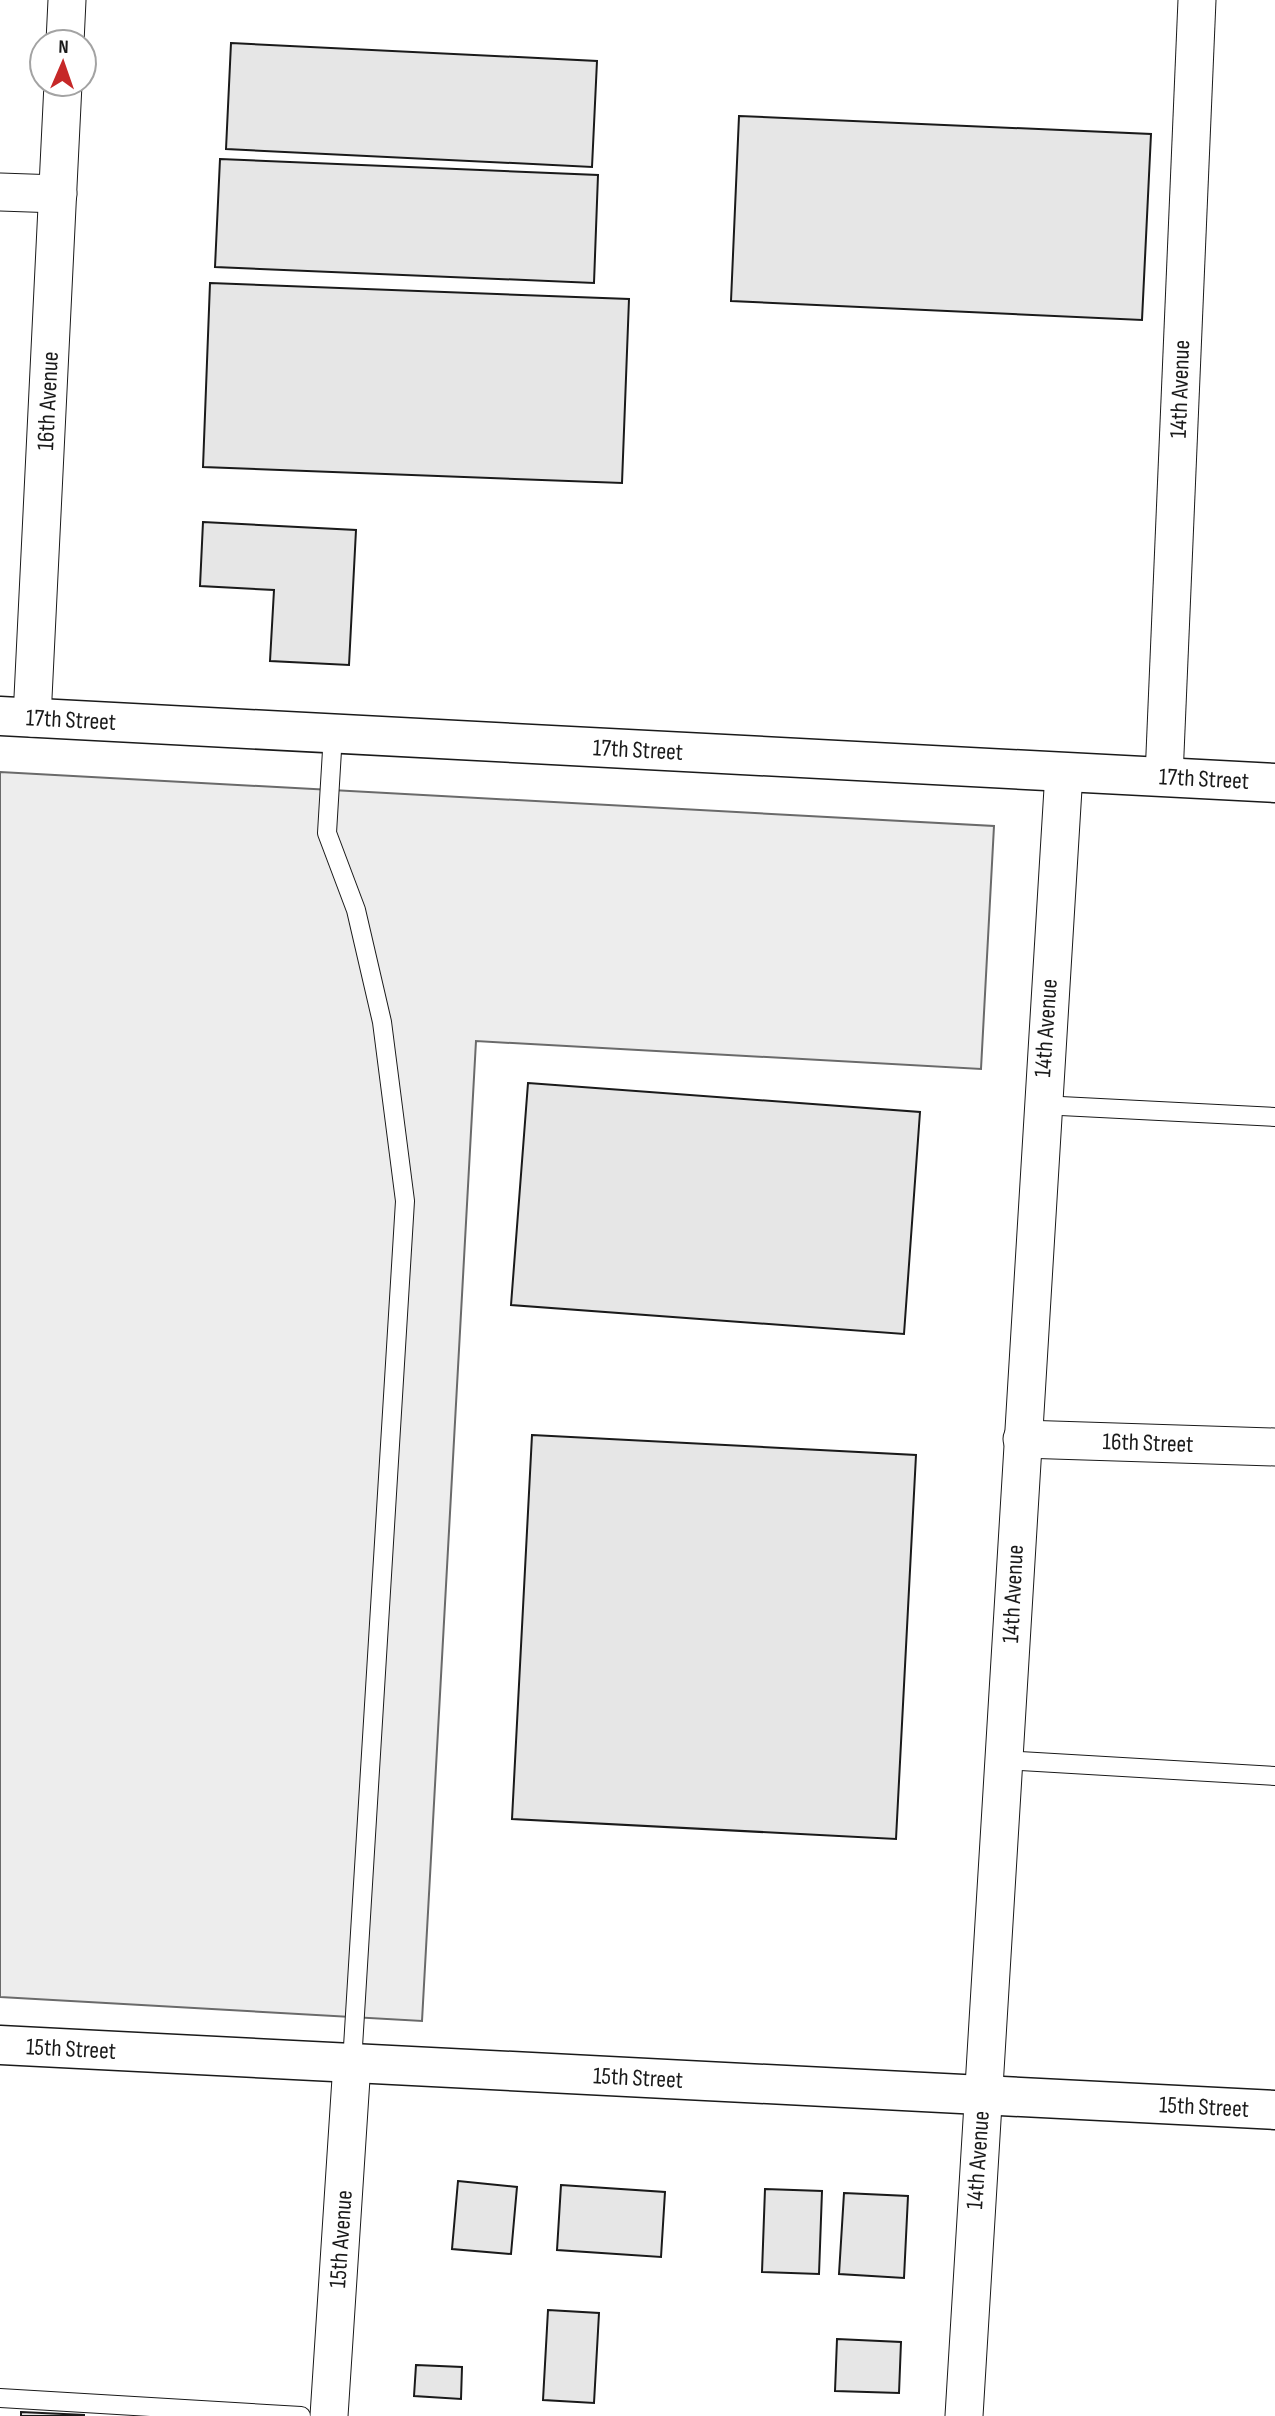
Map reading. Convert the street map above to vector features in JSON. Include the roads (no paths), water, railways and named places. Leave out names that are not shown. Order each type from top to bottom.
[{"type":"street","points":[[66,28],[67,0]]},
{"type":"street","name":"14th Avenue","points":[[1164,778],[1197,0]]},
{"type":"street","name":"16th Avenue","points":[[16,717],[58,194],[62,98]]},
{"type":"street","points":[[0,192],[58,194]]},
{"type":"street","name":"17th Street","points":[[16,717],[1275,783]]},
{"type":"street","name":"14th Avenue","points":[[964,2416],[1063,772]]},
{"type":"street","name":"16th Street","points":[[1022,1439],[1275,1447]]},
{"type":"street","name":"15th Street","points":[[0,2045],[1275,2110]]},
{"type":"street","name":"15th Avenue","points":[[329,2416],[352,2063]]},
{"type":"lane","points":[[333,734],[327,833],[356,910],[382,1022],[405,1201],[352,2063]]},
{"type":"lane","points":[[1041,1105],[1275,1117]]},
{"type":"lane","points":[[1004,1760],[1275,1776]]},
{"type":"lane","points":[[0,2398],[301,2416]]}]
